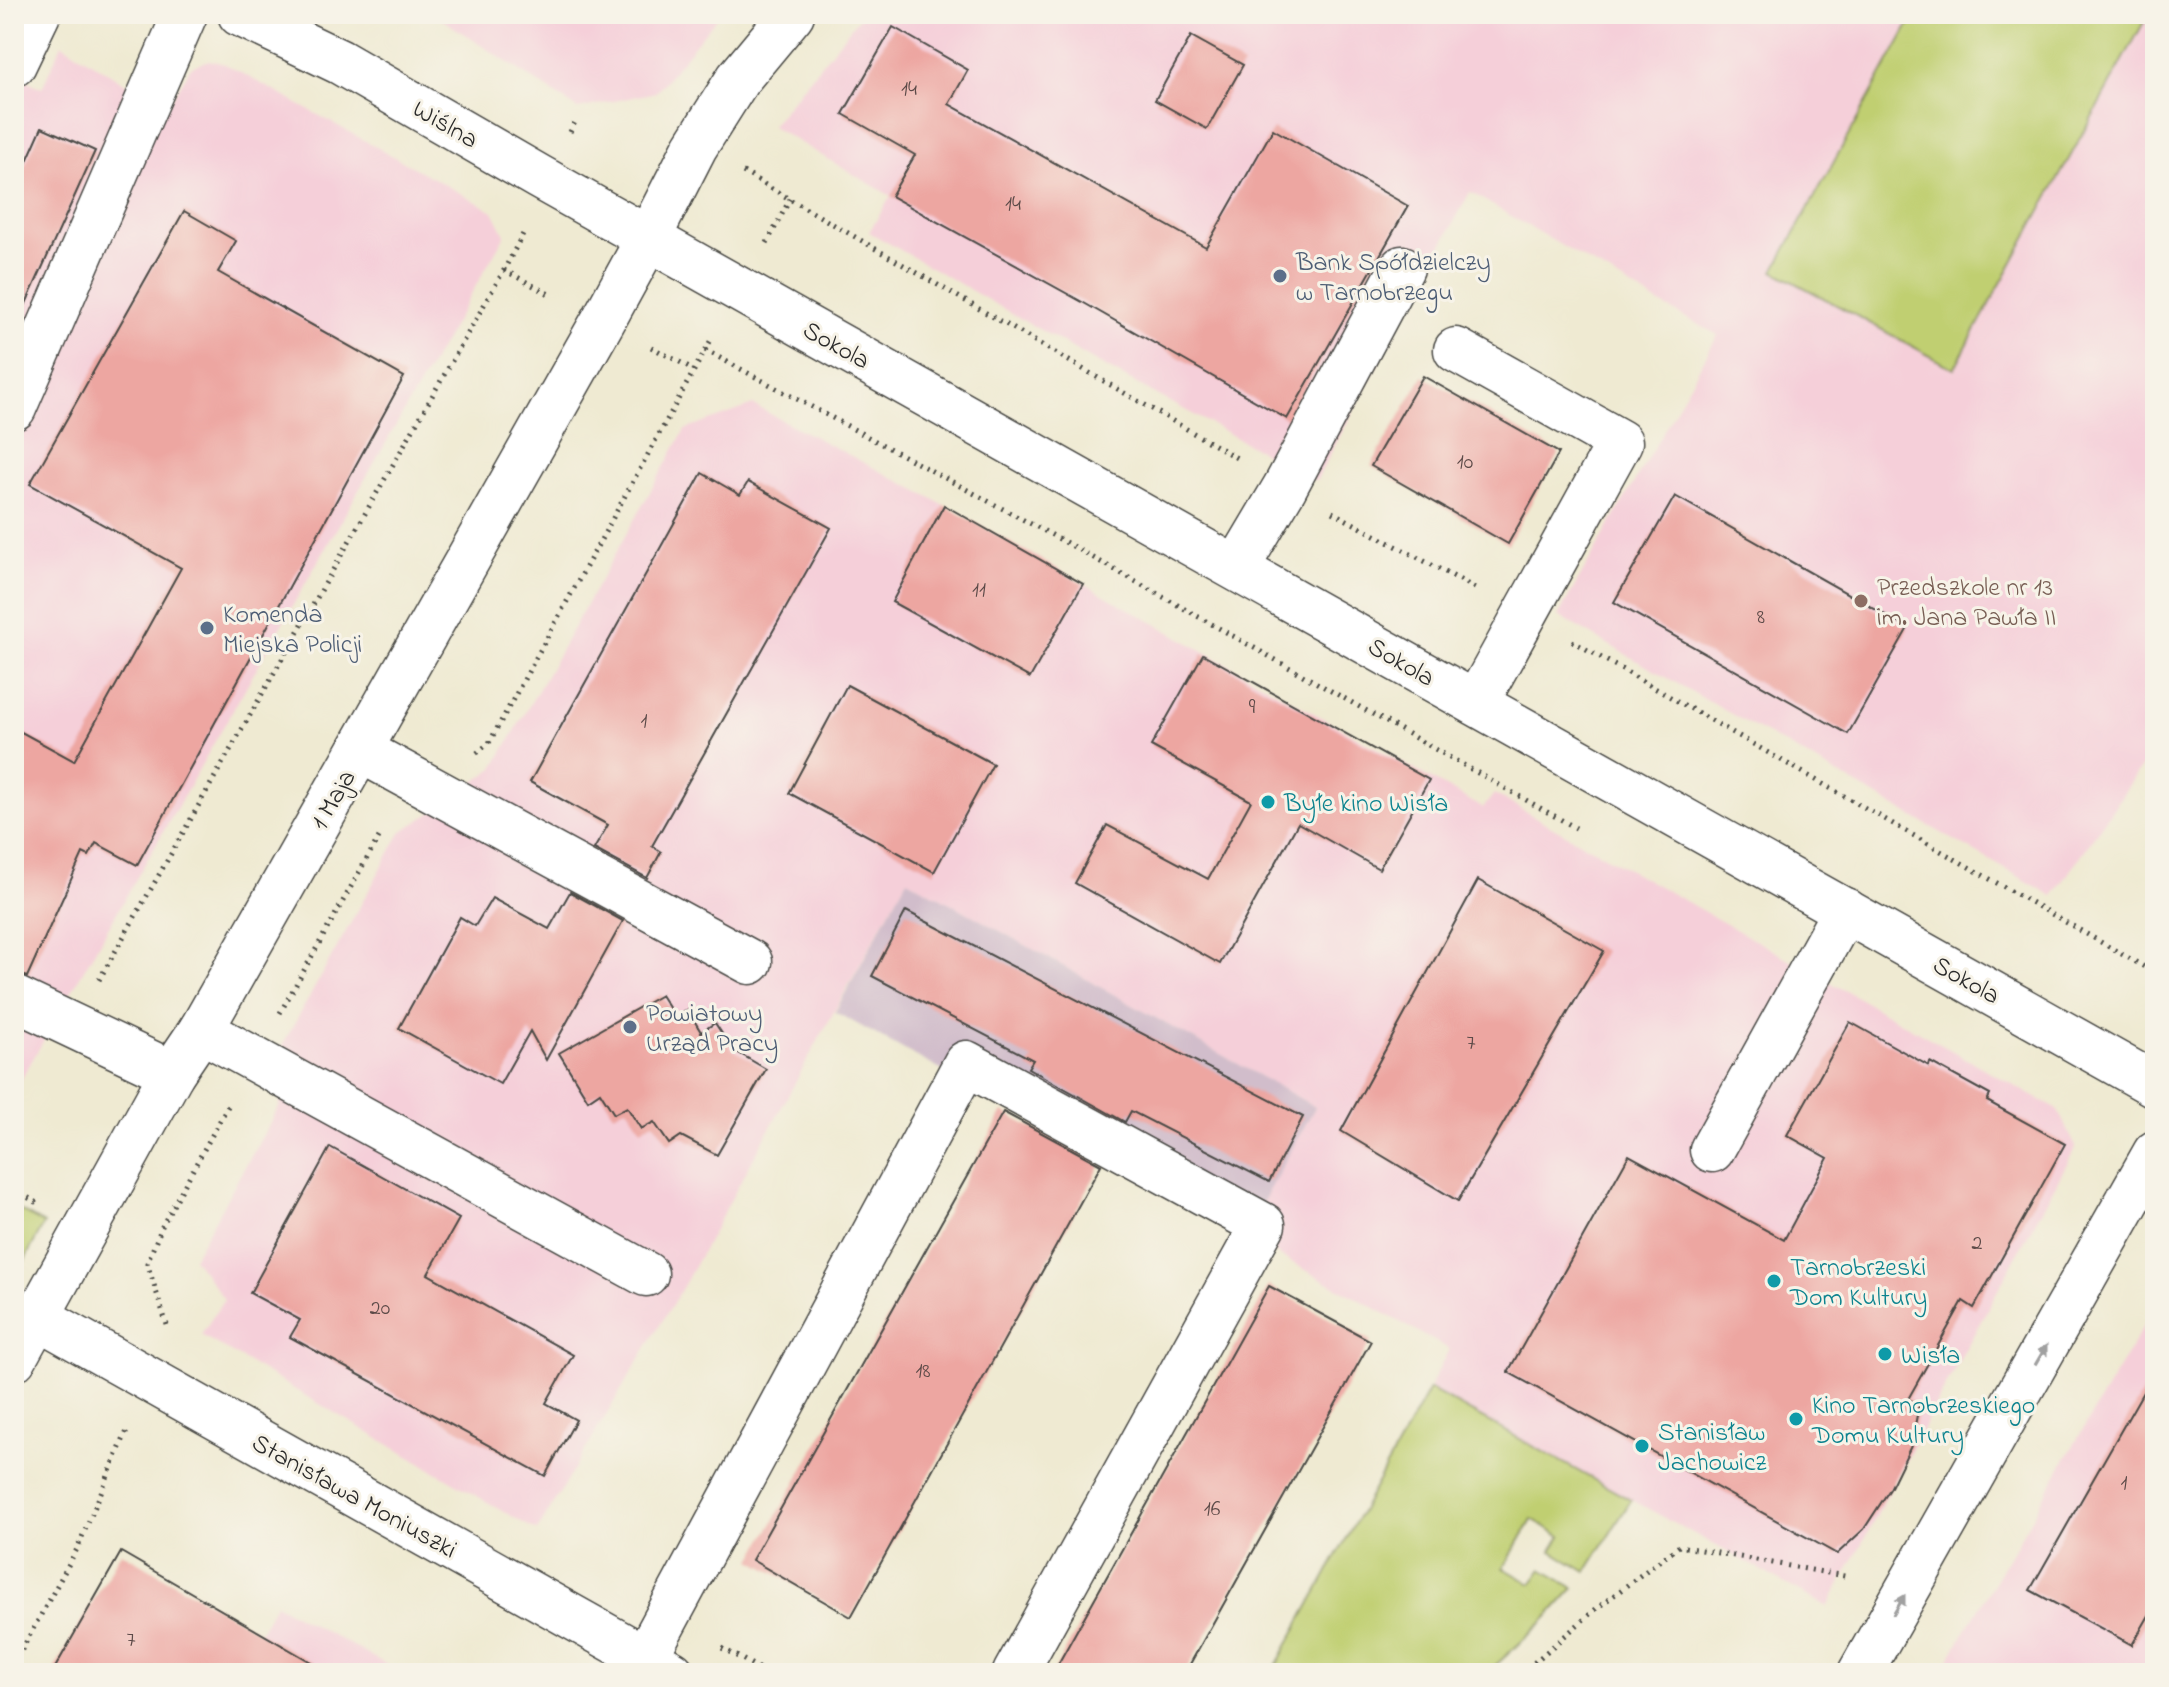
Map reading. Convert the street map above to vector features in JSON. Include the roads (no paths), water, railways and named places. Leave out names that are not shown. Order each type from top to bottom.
[{"type":"street","points":[[14,64],[38,14]]},
{"type":"street","points":[[14,408],[185,14]]},
{"type":"street","name":"Wiślna","points":[[240,14],[340,62],[649,237]]},
{"type":"street","name":"1 Maja","points":[[14,1359],[172,1073],[201,1030],[649,237],[695,147],[731,90],[792,14]]},
{"type":"street","name":"Sokola","points":[[649,237],[2155,1085]]},
{"type":"street","points":[[1237,568],[1285,487],[1402,268]]},
{"type":"street","points":[[1456,350],[1620,442],[1476,703]]},
{"type":"street","points":[[360,750],[750,962]]},
{"type":"street","points":[[1712,1150],[1845,910]]},
{"type":"street","points":[[14,998],[172,1073]]},
{"type":"street","points":[[201,1030],[646,1274]]},
{"type":"street","points":[[659,1666],[966,1063],[1263,1225],[1015,1673]]},
{"type":"street","points":[[1860,1673],[2155,1153]]},
{"type":"street","name":"Stanisława Moniuszki","points":[[38,1317],[659,1666]]},
{"type":"place","name":"Bank Spółdzielczy w Tarnobrzegu","points":[[1280,276]]},
{"type":"place","name":"Przedszkole nr 13 im. Jana Pawła II","points":[[1861,601]]},
{"type":"place","name":"Komenda Miejska Policji","points":[[207,628]]},
{"type":"place","name":"Byłe kino Wisła","points":[[1268,802]]},
{"type":"place","name":"Powiatowy Urząd Pracy","points":[[630,1027]]},
{"type":"place","name":"Tarnobrzeski Dom Kultury","points":[[1774,1281]]},
{"type":"place","name":"Wisła","points":[[1885,1354]]},
{"type":"place","name":"Kino Tarnobrzeskiego Domu Kultury","points":[[1796,1419]]},
{"type":"place","name":"Stanisław Jachowicz","points":[[1642,1446]]}]
